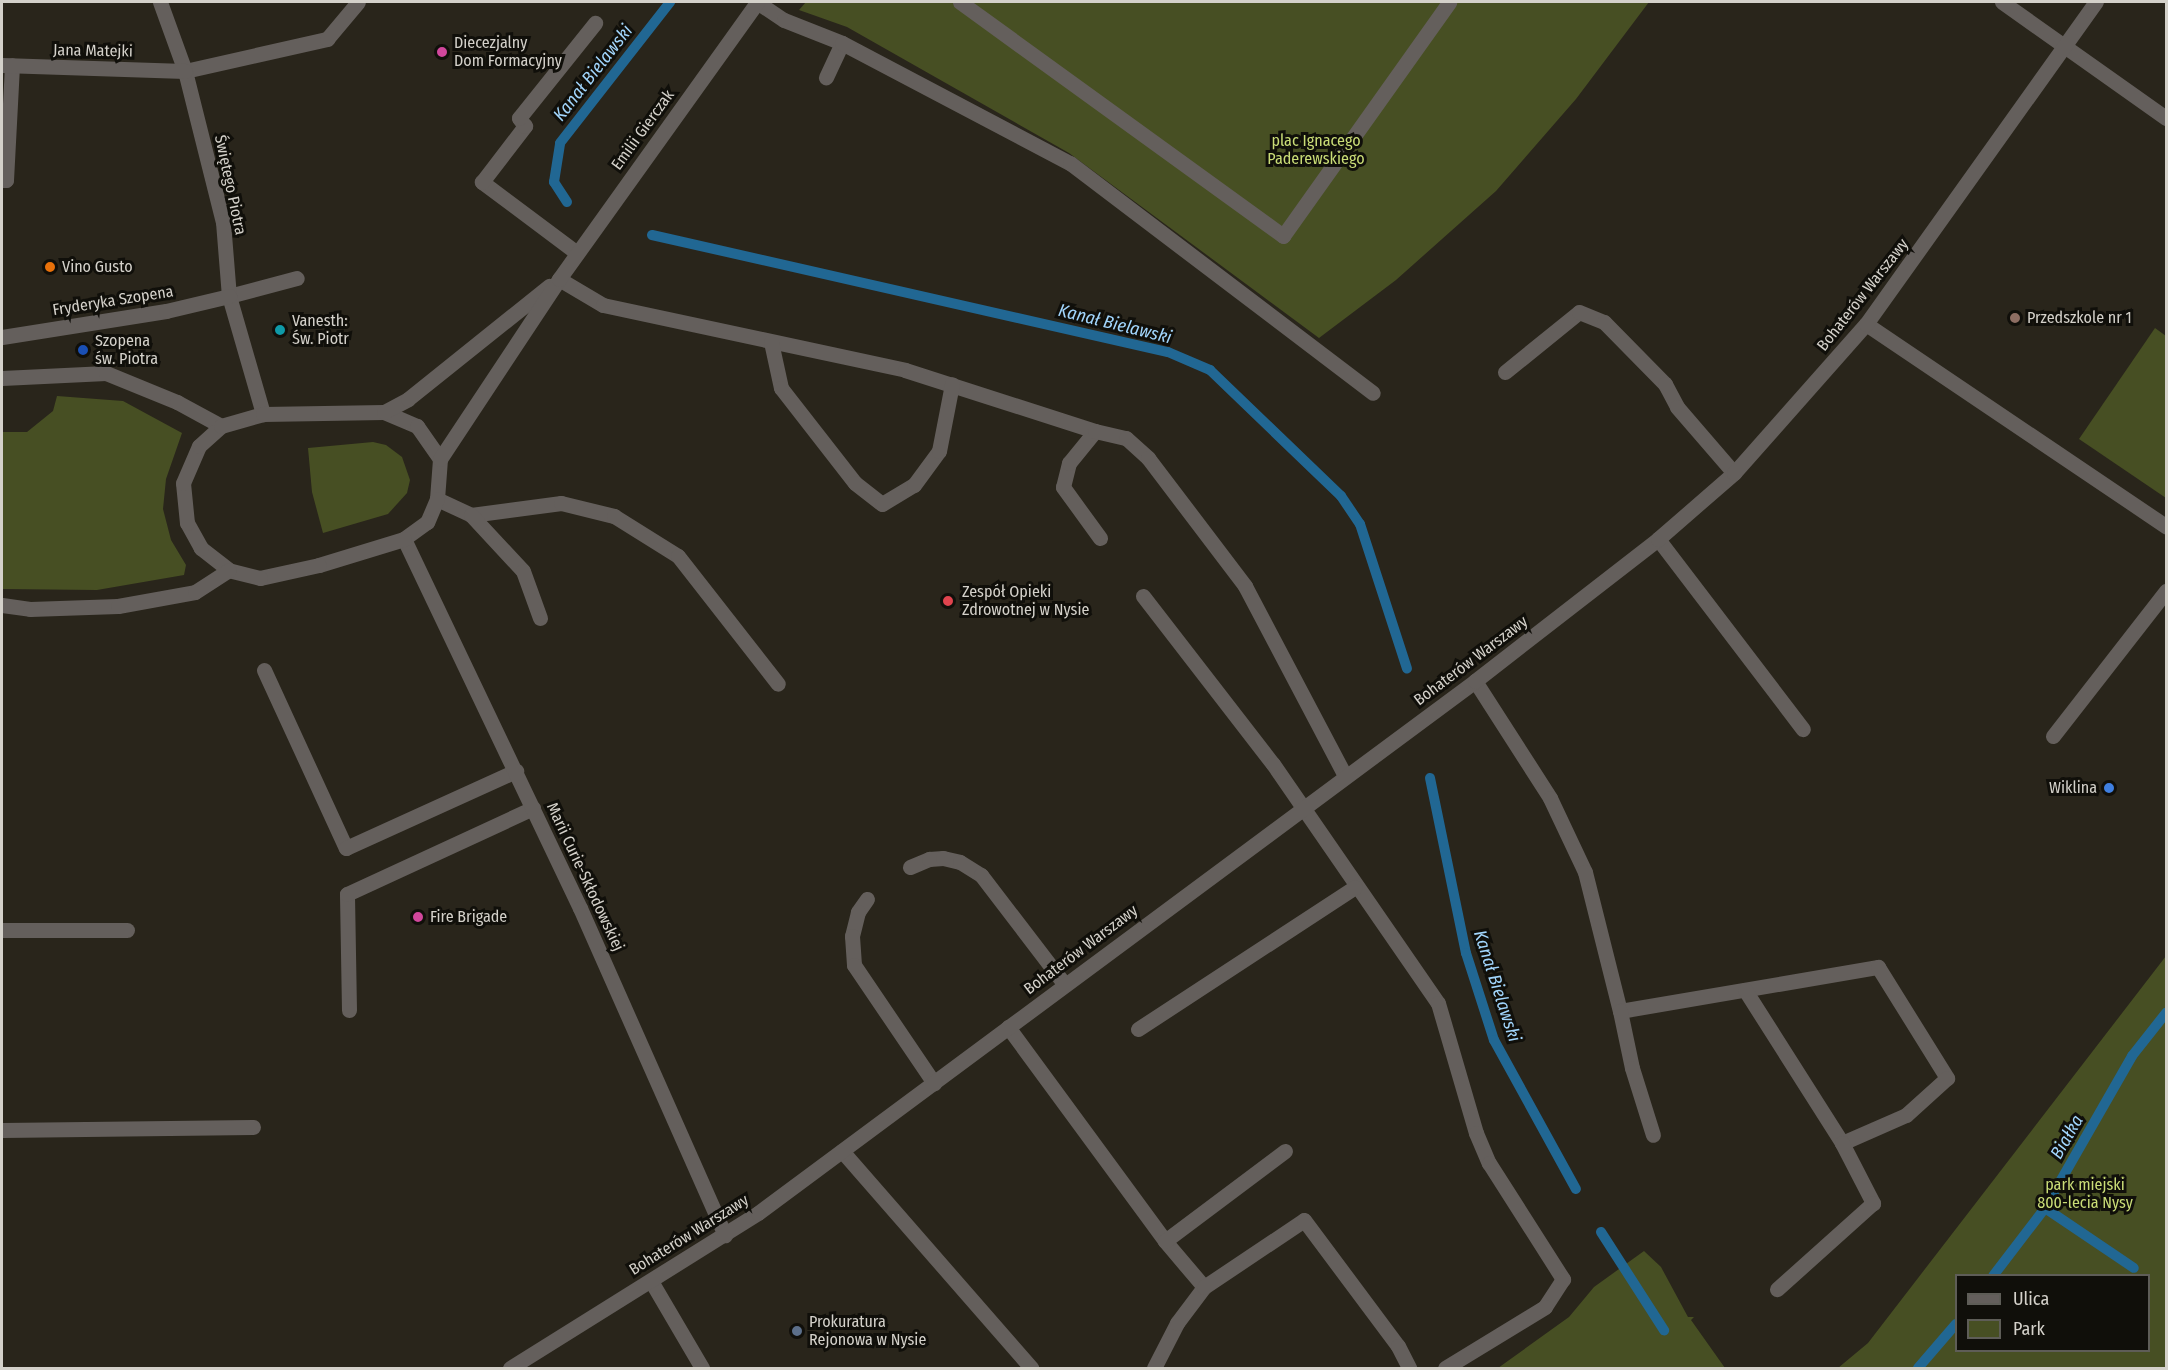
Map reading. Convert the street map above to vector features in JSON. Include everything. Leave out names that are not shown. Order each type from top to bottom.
[{"type":"street","name":"Świętego Piotra","points":[[160,2],[185,72],[223,222],[229,296],[263,414]]},
{"type":"street","name":"Jana Matejki","points":[[7,65],[185,72],[327,39],[358,2]]},
{"type":"street","points":[[757,2],[784,20],[842,44],[1070,163],[1373,393]]},
{"type":"street","name":"Emilii Gierczak","points":[[440,459],[558,279],[757,2]]},
{"type":"street","points":[[960,2],[1283,236],[1449,2]]},
{"type":"street","points":[[2002,2],[2166,118]]},
{"type":"street","name":"Bohaterów Warszawy","points":[[510,1368],[725,1234],[842,1151],[1475,681],[1658,539],[1734,473],[1866,324],[2067,47],[2096,2]]},
{"type":"street","points":[[577,253],[482,182],[525,126],[519,118],[595,23]]},
{"type":"street","points":[[826,77],[842,44]]},
{"type":"street","points":[[2,180],[6,180],[7,65]]},
{"type":"street","name":"Fryderyka Szopena","points":[[2,337],[166,311],[297,278]]},
{"type":"street","points":[[558,279],[603,305],[952,384],[1095,431],[1126,438],[1148,458],[1245,586],[1345,776]]},
{"type":"street","name":"Emilii Gierczak","points":[[384,412],[408,399],[558,279]]},
{"type":"street","points":[[1505,372],[1579,312],[1604,322],[1665,384],[1677,407],[1734,473]]},
{"type":"street","points":[[1866,324],[2166,526]]},
{"type":"street","points":[[771,342],[782,388],[855,483],[882,504],[914,485],[939,452],[952,384]]},
{"type":"street","points":[[2,378],[106,373],[177,402],[221,426]]},
{"type":"street","points":[[384,412],[417,426],[440,459],[437,499],[427,522],[404,539],[294,572],[260,578],[229,570],[201,548],[187,523],[183,483],[199,446],[221,426],[263,414],[384,412]]},
{"type":"street","points":[[1095,431],[1070,463],[1063,487],[1100,538]]},
{"type":"street","points":[[437,499],[471,515],[523,571],[540,618]]},
{"type":"street","points":[[471,515],[561,503],[614,516],[678,555],[778,684]]},
{"type":"street","name":"Marii Curie-Skłodowskiej","points":[[404,539],[516,771],[725,1234]]},
{"type":"street","points":[[1658,539],[1803,729]]},
{"type":"street","points":[[2,605],[30,609],[118,606],[195,592],[229,570]]},
{"type":"street","points":[[2053,736],[2166,591]]},
{"type":"street","points":[[1143,596],[1304,808],[1355,887],[1438,1003],[1476,1133],[1489,1163],[1563,1279],[1545,1307],[1445,1368]]},
{"type":"street","points":[[264,670],[346,848],[516,771]]},
{"type":"street","points":[[1475,681],[1550,798],[1585,872],[1632,1068],[1653,1135]]},
{"type":"street","points":[[349,1010],[347,894],[533,808]]},
{"type":"street","points":[[910,867],[929,859],[943,858],[960,862],[981,875],[1065,985]]},
{"type":"street","points":[[1138,1029],[1355,887]]},
{"type":"street","points":[[867,899],[858,912],[852,936],[854,964],[934,1083]]},
{"type":"street","points":[[2,930],[127,930]]},
{"type":"street","points":[[1620,1011],[1878,967],[1947,1078],[1906,1115],[1842,1143]]},
{"type":"street","points":[[1745,990],[1842,1143],[1873,1203],[1777,1289]]},
{"type":"street","points":[[1008,1028],[1165,1241],[1204,1287]]},
{"type":"street","points":[[2,1130],[254,1127]]},
{"type":"street","points":[[842,1151],[1031,1368]]},
{"type":"street","points":[[1165,1241],[1286,1151]]},
{"type":"street","points":[[1154,1368],[1177,1323],[1204,1287],[1304,1220],[1398,1346],[1409,1368]]},
{"type":"street","points":[[651,1281],[702,1368]]},
{"type":"green space","name":"plac Ignacego Paderewskiego","points":[[806,2],[1649,2],[1576,99],[1496,191],[1396,280],[1319,338],[1069,153],[847,27],[799,10]]},
{"type":"green space","points":[[2155,328],[2166,336],[2166,498],[2079,439]]},
{"type":"green space","points":[[57,396],[123,401],[182,433],[166,479],[163,509],[171,540],[186,565],[184,575],[97,590],[2,589],[2,432],[27,432],[53,411]]},
{"type":"green space","points":[[373,442],[386,445],[402,457],[410,480],[407,493],[388,514],[323,533],[312,492],[308,448]]},
{"type":"green space","name":"park miejski 800-lecia Nysy","points":[[2166,956],[2166,1368],[1838,1368],[1868,1343]]},
{"type":"green space","points":[[1644,1251],[1661,1267],[1688,1317],[1694,1317],[1691,1320],[1725,1368],[1498,1368],[1569,1317],[1594,1287]]},
{"type":"waterway","name":"Kanał Bielawski","points":[[567,202],[554,182],[560,143],[670,2]]},
{"type":"waterway","name":"Kanał Bielawski","points":[[652,235],[1168,352],[1210,370],[1341,496],[1360,524],[1407,669]]},
{"type":"waterway","name":"Kanał Bielawski","points":[[1430,778],[1466,953],[1494,1040],[1576,1189]]},
{"type":"waterway","name":"Białka","points":[[1995,1274],[2045,1208],[2132,1056],[2166,1013]]},
{"type":"waterway","points":[[2045,1208],[2134,1268]]},
{"type":"waterway","name":"Kanał Bielawski","points":[[1601,1232],[1664,1330]]},
{"type":"waterway","name":"Białka","points":[[1918,1368],[1955,1325]]},
{"type":"place","name":"Diecezjalny Dom Formacyjny","points":[[442,52]]},
{"type":"place","name":"Vino Gusto","points":[[50,267]]},
{"type":"place","name":"Przedszkole nr 1","points":[[2015,318]]},
{"type":"place","name":"Vanesth: Św. Piotr","points":[[280,330]]},
{"type":"place","name":"Szopena św. Piotra","points":[[83,350]]},
{"type":"place","name":"Zespół Opieki Zdrowotnej w Nysie","points":[[948,601]]},
{"type":"place","name":"Wiklina","points":[[2109,788]]},
{"type":"place","name":"Fire Brigade","points":[[418,917]]},
{"type":"place","name":"Prokuratura Rejonowa w Nysie","points":[[797,1331]]}]
